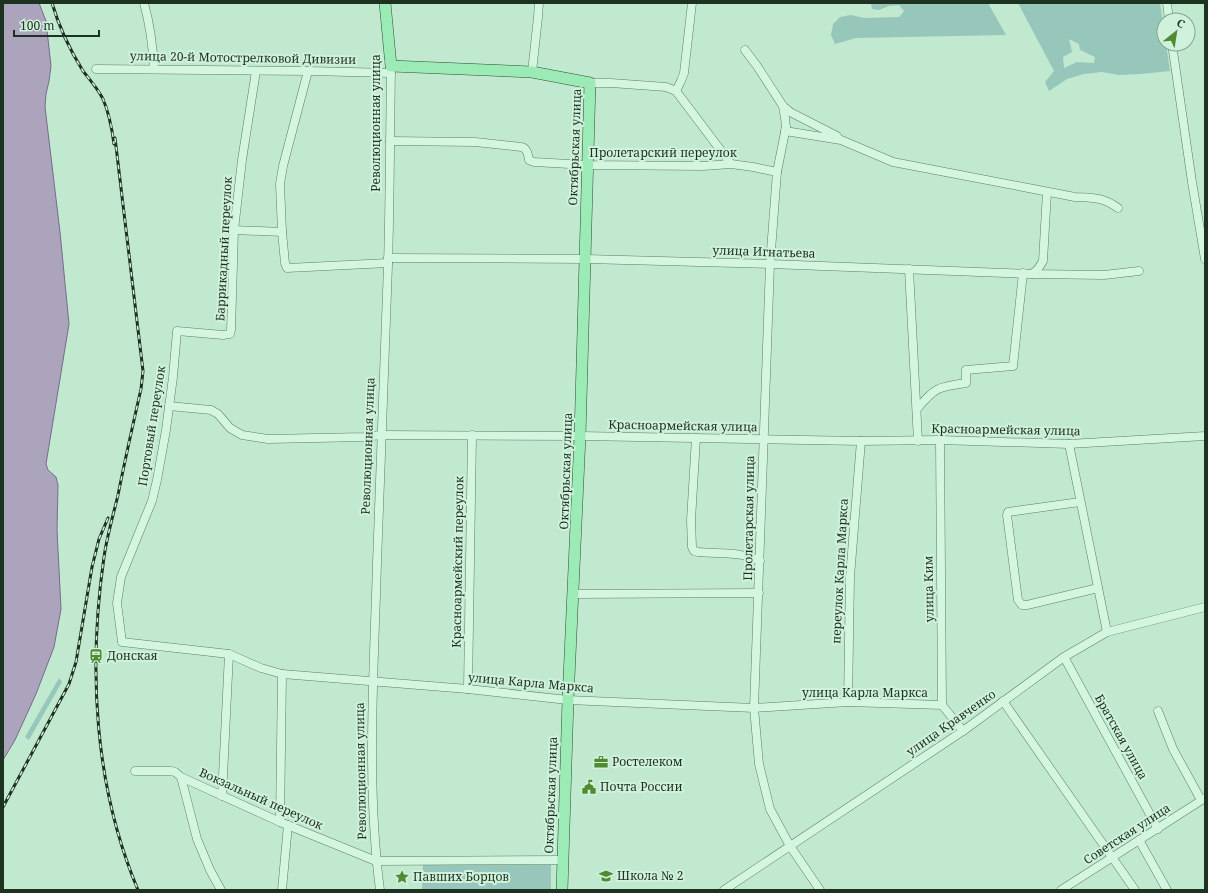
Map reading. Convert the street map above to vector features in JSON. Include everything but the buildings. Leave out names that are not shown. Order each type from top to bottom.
[{"type":"main road","name":"Революционная улица","points":[[385,3],[391,70]]},
{"type":"main road","name":"улица 20-й Мотострелковой Дивизии","points":[[391,70],[532,72],[590,83]]},
{"type":"main road","name":"Октябрьская улица","points":[[562,890],[568,700],[580,436],[590,83]]},
{"type":"street","points":[[144,3],[149,24],[154,69]]},
{"type":"street","points":[[532,72],[539,3]]},
{"type":"street","points":[[692,4],[684,73],[676,90],[731,164]]},
{"type":"street","points":[[745,50],[783,106],[790,112],[847,142],[893,162],[1075,197],[1098,198],[1109,202],[1118,208]]},
{"type":"street","points":[[1173,52],[1205,259]]},
{"type":"street","name":"улица 20-й Мотострелковой Дивизии","points":[[96,69],[256,71],[391,70]]},
{"type":"street","name":"Революционная улица","points":[[380,890],[376,861],[372,801],[381,435],[388,261],[391,70]]},
{"type":"street","name":"Баррикадный переулок","points":[[230,334],[234,230],[242,160],[256,71]]},
{"type":"street","points":[[234,230],[282,232],[280,184],[283,166],[308,71]]},
{"type":"street","name":"улица 20-й Мотострелковой Дивизии","points":[[590,83],[611,83],[676,90]]},
{"type":"street","name":"Пролетарская улица","points":[[783,106],[785,131],[777,172],[770,264],[754,708],[759,764],[770,809],[790,846],[820,890]]},
{"type":"street","points":[[785,131],[847,142]]},
{"type":"street","name":"Пролетарский переулок","points":[[390,141],[475,142],[521,146],[524,147],[531,161],[587,165],[704,166],[731,164],[777,172]]},
{"type":"street","points":[[1032,274],[1038,269],[1043,261],[1047,192]]},
{"type":"street","name":"улица Игнатьева","points":[[282,232],[285,263],[287,268],[388,261],[586,259],[1032,274],[1104,275],[1139,271]]},
{"type":"street","points":[[909,269],[918,441]]},
{"type":"street","points":[[917,409],[928,395],[940,387],[966,383],[966,370],[1014,366],[1023,273]]},
{"type":"street","name":"Портовый переулок","points":[[122,642],[118,603],[121,577],[152,501],[157,480],[166,430],[177,331],[224,335],[230,334]]},
{"type":"street","name":"Красноармейская улица","points":[[169,406],[211,410],[218,414],[230,428],[242,435],[268,439],[364,437],[381,435],[472,435],[860,441],[940,440],[1069,444],[1205,437]]},
{"type":"street","name":"Красноармейский переулок","points":[[468,689],[472,435]]},
{"type":"street","points":[[696,438],[691,520],[691,543],[694,551],[745,554],[760,561]]},
{"type":"street","name":"улица Ким","points":[[940,440],[942,705]]},
{"type":"street","name":"переулок Карла Маркса","points":[[848,702],[850,577],[860,441]]},
{"type":"street","points":[[1069,444],[1107,632]]},
{"type":"street","points":[[1080,502],[1008,512],[1007,520],[1018,600],[1022,605],[1027,605],[1098,588]]},
{"type":"street","points":[[573,594],[759,593]]},
{"type":"street","name":"улица Кравченко","points":[[724,890],[963,731],[1064,656],[1107,632],[1205,607]]},
{"type":"street","name":"улица Карла Маркса","points":[[122,642],[229,654],[261,668],[282,674],[468,689],[568,700],[754,708],[848,702],[942,705]]},
{"type":"street","points":[[222,796],[229,654]]},
{"type":"street","name":"Братская улица","points":[[1064,656],[1158,828]]},
{"type":"street","points":[[282,674],[284,824],[282,890]]},
{"type":"street","points":[[1002,702],[1135,890]]},
{"type":"street","points":[[942,705],[963,731]]},
{"type":"street","points":[[1158,711],[1173,749],[1203,799]]},
{"type":"street","name":"Вокзальный переулок","points":[[135,771],[175,772],[182,777],[284,824],[376,861]]},
{"type":"street","points":[[182,777],[197,838],[207,863],[221,890]]},
{"type":"street","name":"Советская улица","points":[[1061,890],[1203,799]]},
{"type":"street","points":[[1139,840],[1167,890]]},
{"type":"street","points":[[376,861],[562,860]]},
{"type":"shaded area","points":[[3,3],[39,3],[46,21],[51,66],[45,107],[69,324],[46,464],[48,470],[56,477],[58,485],[57,530],[61,609],[54,647],[36,694],[15,740],[3,760]]},
{"type":"shaded area","points":[[871,3],[988,3],[1006,35],[856,38],[835,44],[831,35],[833,24],[840,17],[851,15],[864,18],[899,17],[904,11],[899,5],[889,6],[879,10],[872,9]]},
{"type":"shaded area","points":[[1018,3],[1160,3],[1161,12],[1156,12],[1156,52],[1167,52],[1170,71],[1119,75],[1102,72],[1084,74],[1067,79],[1049,91],[1045,82],[1054,71]],"holes":[[[1069,39],[1079,44],[1080,50],[1095,57],[1094,63],[1077,62],[1064,68],[1063,57],[1072,52]]]},
{"type":"shaded area","points":[[59,678],[62,682],[29,740],[25,737]]},
{"type":"shaded area","points":[[423,864],[551,865],[551,890],[422,890]]},
{"type":"railway","points":[[52,3],[61,30],[74,55],[83,71],[103,99],[110,121],[114,144]]},
{"type":"railway","points":[[115,138],[143,371],[141,389],[104,557],[96,641],[96,684],[98,726],[112,810],[123,850],[138,890]]},
{"type":"railway","points":[[3,807],[69,684],[76,662],[92,567],[99,539],[108,518]]},
{"type":"place","name":"Донская","points":[[96,656]]},
{"type":"place","name":"Ростелеком","points":[[601,762]]},
{"type":"place","name":"Почта России","points":[[589,787]]},
{"type":"place","name":"Школа № 2","points":[[606,876]]},
{"type":"place","name":"Павших Борцов","points":[[402,877]]}]
